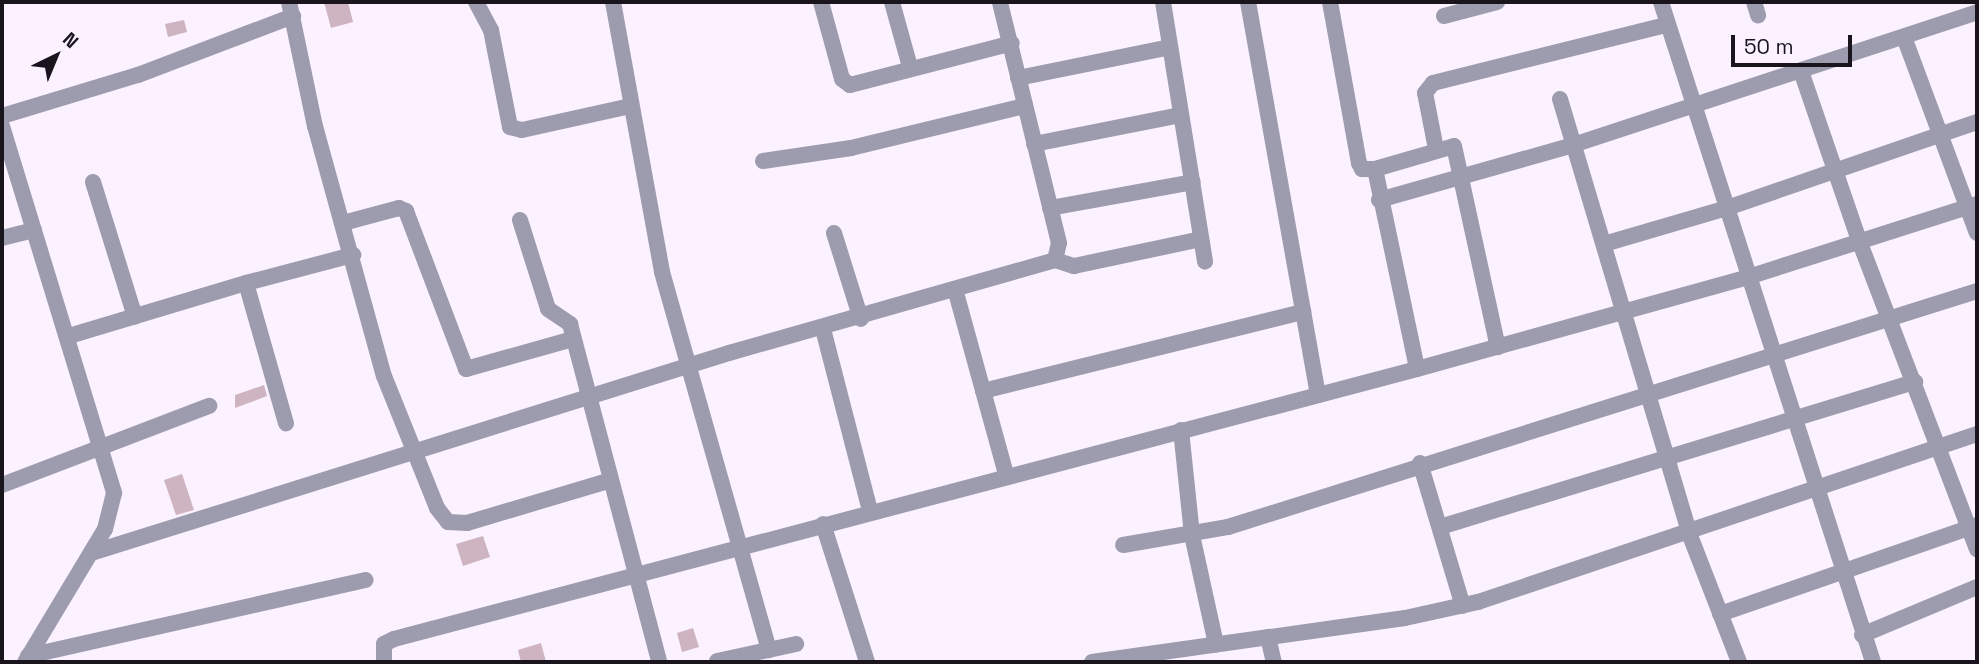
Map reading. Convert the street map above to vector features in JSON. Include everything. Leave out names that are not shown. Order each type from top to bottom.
[{"type":"street","points":[[476,2],[491,30],[510,127],[522,130],[630,106]]},
{"type":"street","points":[[613,2],[662,272],[692,365],[743,545],[769,650]]},
{"type":"street","points":[[821,2],[847,85],[1012,43]]},
{"type":"street","points":[[892,2],[910,67]]},
{"type":"street","points":[[1000,2],[1059,243],[1055,260]]},
{"type":"street","points":[[1163,2],[1205,262]]},
{"type":"street","points":[[1248,2],[1318,395]]},
{"type":"street","points":[[1330,2],[1360,166],[1375,169],[1436,149],[1454,146],[1498,347]]},
{"type":"street","points":[[1444,16],[1497,2]]},
{"type":"street","points":[[1661,2],[1745,278],[1873,662]]},
{"type":"street","points":[[2,116],[138,75],[291,9],[315,126],[344,223],[384,376],[437,508],[456,524],[608,481]]},
{"type":"street","points":[[1379,200],[1573,145],[1977,12]]},
{"type":"street","points":[[1436,149],[1426,93],[1433,83],[1666,25]]},
{"type":"street","points":[[1903,37],[1940,134],[1973,206],[1977,233]]},
{"type":"street","points":[[1018,78],[1170,47]]},
{"type":"street","points":[[1801,71],[1839,171],[1860,243],[1973,527],[1977,549]]},
{"type":"street","points":[[1560,99],[1689,533],[1739,662]]},
{"type":"street","points":[[763,161],[851,148],[1025,106]]},
{"type":"street","points":[[1034,144],[1181,115]]},
{"type":"street","points":[[1604,244],[1724,209],[1977,122]]},
{"type":"street","points":[[2,126],[69,336],[114,503],[91,553],[26,659]]},
{"type":"street","points":[[1375,169],[1379,200],[1417,369]]},
{"type":"street","points":[[93,182],[135,317]]},
{"type":"street","points":[[1050,208],[1193,182]]},
{"type":"street","points":[[384,662],[384,644],[394,639],[1006,474],[1318,395],[1622,313],[1860,243],[1973,206]]},
{"type":"street","points":[[344,223],[394,209],[406,211],[466,369],[573,339]]},
{"type":"street","points":[[520,220],[548,309],[567,319],[608,481],[659,662]]},
{"type":"street","points":[[2,238],[34,230]]},
{"type":"street","points":[[834,233],[861,319]]},
{"type":"street","points":[[91,553],[692,365],[823,330],[1055,260],[1074,266],[1201,239]]},
{"type":"street","points":[[69,336],[246,283],[353,256]]},
{"type":"street","points":[[246,283],[286,423]]},
{"type":"street","points":[[955,289],[1006,474]]},
{"type":"street","points":[[1123,545],[1192,535],[1772,357],[1977,291]]},
{"type":"street","points":[[983,391],[1303,312]]},
{"type":"street","points":[[823,330],[870,511]]},
{"type":"street","points":[[1440,527],[1665,455],[1915,382]]},
{"type":"street","points":[[2,485],[100,444],[209,405]]},
{"type":"street","points":[[1181,430],[1192,535],[1216,644]]},
{"type":"street","points":[[1092,662],[1463,606],[1941,449],[1977,434]]},
{"type":"street","points":[[1420,463],[1463,606]]},
{"type":"street","points":[[823,524],[867,662]]},
{"type":"street","points":[[1720,614],[1843,575],[1973,527]]},
{"type":"street","points":[[26,659],[366,580]]},
{"type":"street","points":[[1862,635],[1977,587]]},
{"type":"street","points":[[1268,637],[1274,662]]},
{"type":"street","points":[[716,662],[796,644]]},
{"type":"building","points":[[324,2],[348,2],[353,22],[331,28]]},
{"type":"building","points":[[184,20],[187,32],[168,37],[165,24]]},
{"type":"building","points":[[264,385],[267,396],[235,408],[235,395]]},
{"type":"building","points":[[182,474],[194,510],[176,515],[164,480]]},
{"type":"building","points":[[483,536],[490,557],[463,566],[456,544]]},
{"type":"building","points":[[693,628],[699,647],[682,652],[677,633]]},
{"type":"building","points":[[541,643],[546,662],[521,662],[518,650]]}]
